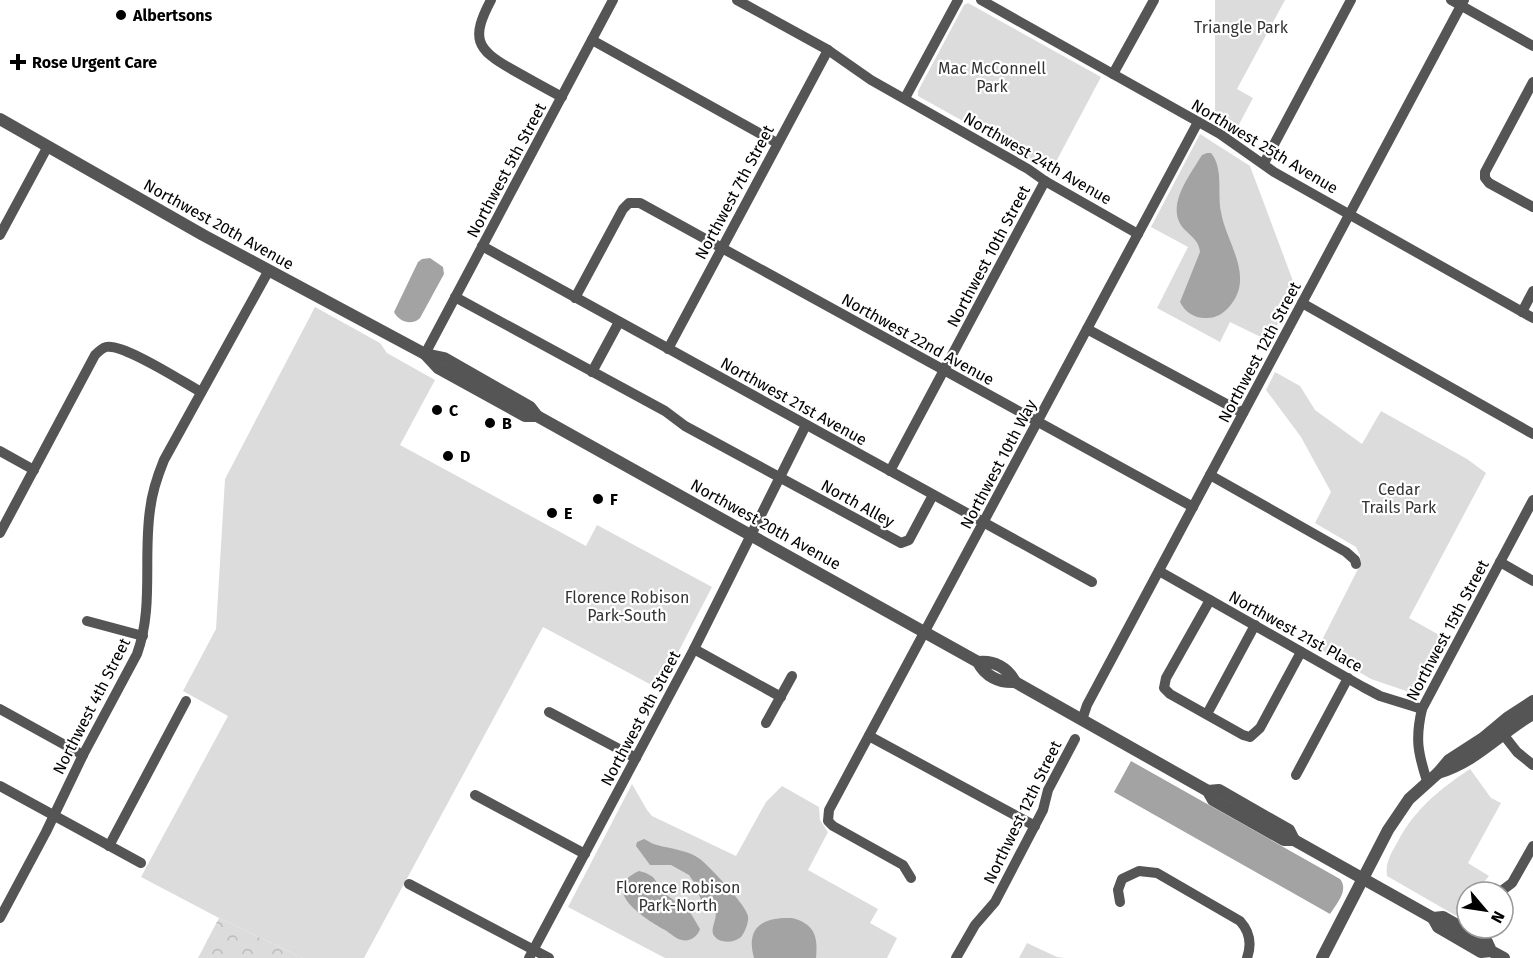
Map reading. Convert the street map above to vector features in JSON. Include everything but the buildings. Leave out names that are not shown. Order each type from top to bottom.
[{"type":"street","points":[[491,0],[480,24],[482,48],[492,58],[562,96]]},
{"type":"street","name":"Northwest 5th Street","points":[[425,354],[613,0]]},
{"type":"street","name":"Northwest 24th Avenue","points":[[737,0],[828,50],[858,72],[1138,234]]},
{"type":"street","points":[[905,98],[958,0]]},
{"type":"street","name":"Northwest 25th Avenue","points":[[981,0],[1220,134],[1274,172],[1533,318]]},
{"type":"street","points":[[1113,74],[1154,0]]},
{"type":"street","points":[[1264,163],[1351,0]]},
{"type":"street","points":[[1459,2],[1533,46]]},
{"type":"street","name":"Northwest 12th Street","points":[[1082,720],[1087,705],[1350,214],[1459,2]]},
{"type":"street","points":[[592,40],[777,143]]},
{"type":"street","name":"Northwest 7th Street","points":[[668,349],[828,50]]},
{"type":"street","points":[[1533,82],[1485,172],[1485,178],[1489,183],[1533,207]]},
{"type":"street","name":"Northwest 20th Avenue","points":[[0,119],[269,270],[425,354],[438,368],[525,416],[537,416],[925,631],[978,662],[983,671],[1004,683],[1015,682],[1208,791],[1219,790],[1289,830],[1294,840],[1433,918],[1438,927],[1481,952],[1491,951],[1504,958]]},
{"type":"street","name":"Northwest 10th Way","points":[[911,878],[903,865],[828,821],[829,810],[1198,122]]},
{"type":"street","points":[[0,235],[48,146]]},
{"type":"street","name":"Northwest 10th Street","points":[[890,471],[1045,181]]},
{"type":"street","name":"Northwest 22nd Avenue","points":[[575,298],[622,209],[628,203],[640,203],[1193,507]]},
{"type":"street","name":"Northwest 21st Avenue","points":[[482,246],[1092,582]]},
{"type":"street","name":"Northwest 4th Street","points":[[0,918],[82,755],[128,671],[143,636],[147,613],[150,512],[154,485],[164,460],[269,270]]},
{"type":"street","points":[[1522,312],[1533,291]]},
{"type":"street","name":"North Alley","points":[[455,297],[665,411],[685,426],[901,543],[909,540],[933,495]]},
{"type":"street","points":[[1302,303],[1533,434]]},
{"type":"street","points":[[592,372],[619,322]]},
{"type":"street","points":[[1087,329],[1243,413]]},
{"type":"street","points":[[0,533],[95,355],[107,347],[126,351],[201,392]]},
{"type":"street","name":"Northwest 9th Street","points":[[531,954],[694,649],[806,425]]},
{"type":"street","points":[[0,451],[34,470]]},
{"type":"street","points":[[1210,475],[1346,552],[1356,564]]},
{"type":"street","name":"Northwest 15th Street","points":[[1427,781],[1417,746],[1422,709],[1533,500]]},
{"type":"street","points":[[1500,562],[1533,581]]},
{"type":"street","name":"Northwest 21st Place","points":[[1159,571],[1380,696],[1422,709]]},
{"type":"street","points":[[1210,600],[1166,678],[1164,688],[1170,694],[1243,735],[1253,735],[1260,728],[1301,652]]},
{"type":"street","points":[[87,621],[143,636]]},
{"type":"street","points":[[1207,714],[1255,626]]},
{"type":"street","points":[[694,649],[781,697]]},
{"type":"street","points":[[766,723],[792,675]]},
{"type":"street","points":[[1296,775],[1348,678]]},
{"type":"street","points":[[109,846],[186,701]]},
{"type":"street","points":[[1500,731],[1533,701]]},
{"type":"street","points":[[0,709],[82,755]]},
{"type":"street","points":[[549,712],[636,758]]},
{"type":"street","points":[[1322,958],[1398,814],[1409,799],[1449,760],[1483,738],[1533,714]]},
{"type":"street","points":[[1500,731],[1517,752],[1533,765]]},
{"type":"street","points":[[869,736],[1035,826]]},
{"type":"street","name":"Northwest 12th Street","points":[[956,958],[975,925],[995,902],[1043,810],[1048,790],[1075,739]]},
{"type":"street","points":[[0,786],[141,863]]},
{"type":"street","points":[[475,795],[585,854]]},
{"type":"street","points":[[1514,880],[1533,846]]},
{"type":"street","points":[[1120,902],[1118,890],[1122,879],[1139,871],[1153,872],[1243,924],[1250,944],[1246,958]]},
{"type":"street","points":[[410,884],[531,954],[549,958]]},
{"type":"green space","name":"Triangle Park","points":[[1215,0],[1285,0],[1237,89],[1253,98],[1236,130],[1215,118]]},
{"type":"green space","name":"Mac McConnell Park","points":[[968,3],[1101,77],[1050,173],[1033,160],[918,96],[918,91],[964,5]]},
{"type":"green space","points":[[1200,134],[1250,166],[1296,289],[1269,341],[1230,322],[1220,342],[1157,308],[1188,247],[1151,227]]},
{"type":"green space","name":"Florence Robison Park-South","points":[[315,307],[380,343],[387,353],[435,380],[400,445],[586,546],[597,525],[712,587],[659,689],[543,627],[364,958],[303,958],[141,877],[228,716],[183,691],[216,629],[225,479]]},
{"type":"green space","name":"Cedar Trails Park","points":[[1275,372],[1300,386],[1315,410],[1362,444],[1381,411],[1467,459],[1486,473],[1409,618],[1448,640],[1420,692],[1415,694],[1371,679],[1318,648],[1360,565],[1360,555],[1356,547],[1315,523],[1331,492],[1301,437],[1266,390]]},
{"type":"green space","points":[[1470,769],[1491,798],[1501,803],[1468,863],[1489,876],[1486,880],[1455,880],[1455,915],[1387,876],[1391,854],[1412,819],[1448,784]]},
{"type":"green space","name":"Florence Robison Park-North","points":[[632,784],[652,816],[736,856],[766,802],[782,786],[819,807],[820,820],[828,832],[808,870],[878,909],[870,923],[897,938],[887,958],[665,958],[568,907]]},
{"type":"green space","points":[[219,918],[303,958],[198,958]]},
{"type":"green space","points":[[1027,943],[1057,957],[1065,958],[1019,958]]},
{"type":"shaded area","points":[[1211,153],[1217,166],[1221,212],[1240,272],[1237,296],[1225,311],[1212,318],[1190,314],[1180,302],[1200,252],[1197,242],[1184,229],[1177,211],[1181,191],[1186,181],[1202,155]]},
{"type":"shaded area","points":[[430,258],[443,267],[444,274],[420,318],[413,322],[402,320],[394,312],[418,262]]},
{"type":"shaded area","points":[[1131,761],[1340,879],[1343,892],[1330,914],[1114,792]]},
{"type":"shaded area","points":[[644,839],[655,845],[690,854],[700,859],[711,870],[735,895],[746,911],[748,921],[741,937],[727,942],[715,937],[713,933],[716,914],[714,909],[701,900],[696,885],[689,875],[671,865],[650,865],[636,846],[637,842]]},
{"type":"shaded area","points":[[639,871],[653,877],[664,893],[690,912],[700,929],[696,936],[682,940],[647,919],[630,904],[624,895],[623,887],[627,879]]},
{"type":"shaded area","points":[[792,918],[806,924],[813,932],[816,958],[754,958],[752,938],[759,926],[773,919]]},
{"type":"place","name":"Albertsons","points":[[121,15]]},
{"type":"place","name":"Rose Urgent Care","points":[[18,62]]},
{"type":"place","name":"C","points":[[437,410]]},
{"type":"place","name":"B","points":[[490,423]]},
{"type":"place","name":"D","points":[[448,456]]},
{"type":"place","name":"F","points":[[598,499]]},
{"type":"place","name":"E","points":[[552,513]]}]
